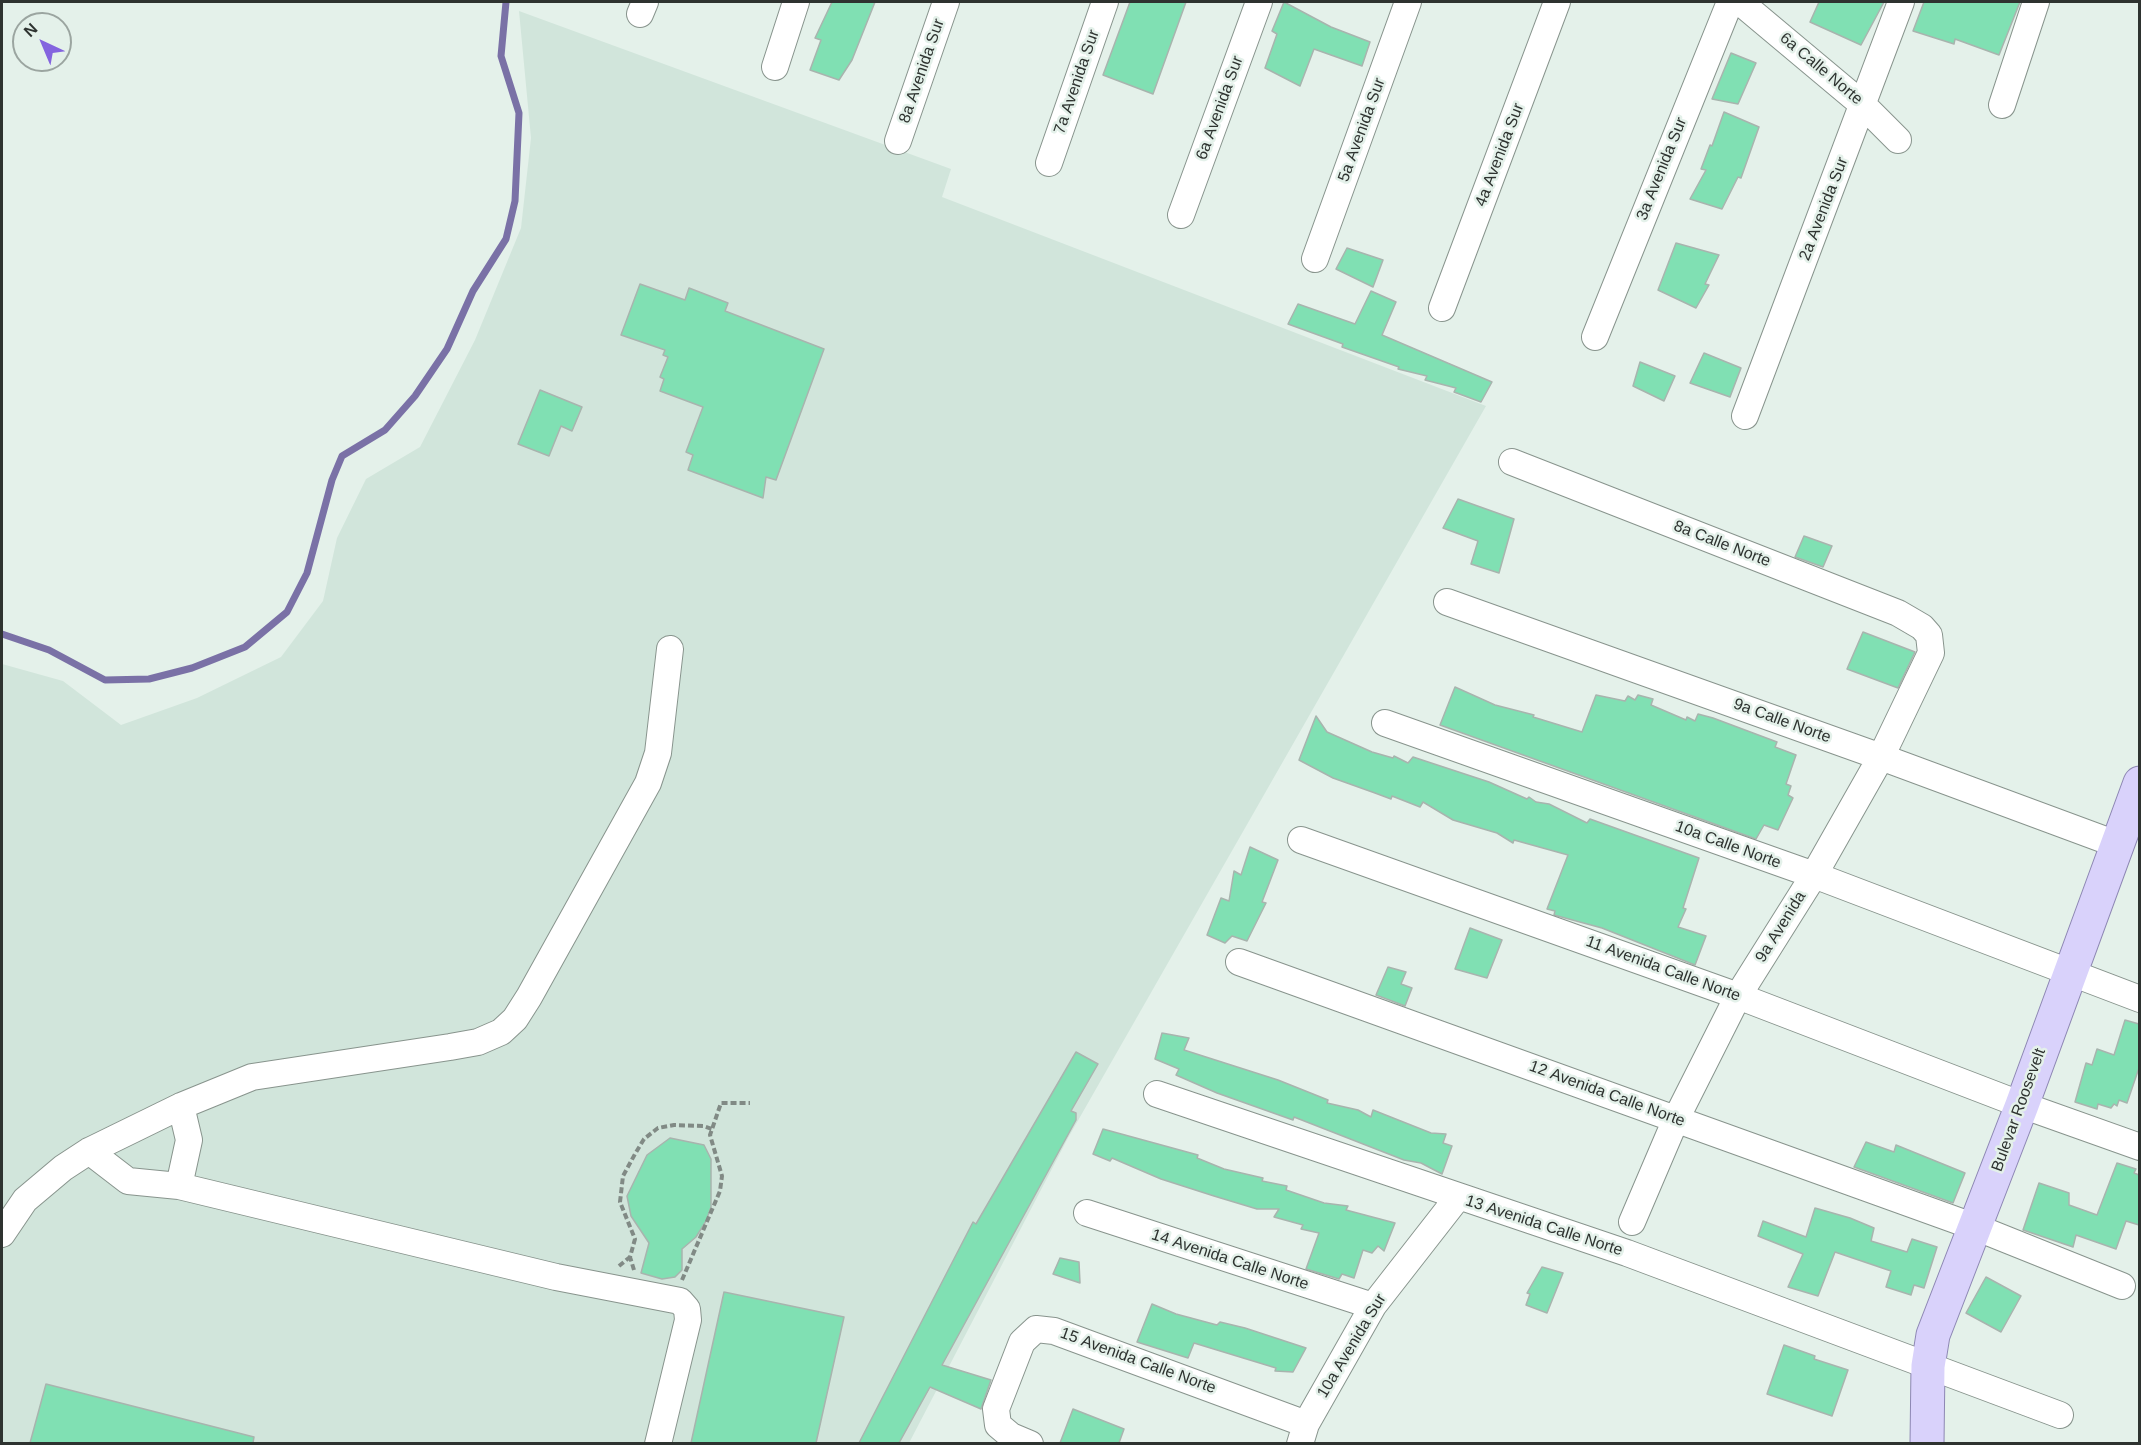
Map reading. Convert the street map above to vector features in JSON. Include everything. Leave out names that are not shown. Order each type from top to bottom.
[{"type":"main road","name":"Bulevar Roosevelt","points":[[1926,1443],[1928,1366],[1933,1335],[2022,1105],[2139,783]]},
{"type":"street","points":[[775,67],[796,2]]},
{"type":"street","name":"8a Avenida Sur","points":[[898,141],[946,2]]},
{"type":"street","name":"7a Avenida Sur","points":[[1049,163],[1105,2]]},
{"type":"street","name":"6a Avenida Sur","points":[[1181,215],[1259,2]]},
{"type":"street","name":"5a Avenida Sur","points":[[1315,259],[1408,2]]},
{"type":"street","name":"4a Avenida Sur","points":[[1442,308],[1557,2]]},
{"type":"street","name":"3a Avenida Sur","points":[[1595,337],[1730,2]]},
{"type":"street","name":"6a Calle Norte","points":[[1740,2],[1863,105],[1898,140]]},
{"type":"street","name":"2a Avenida Sur","points":[[1745,416],[1900,2]]},
{"type":"street","points":[[2002,105],[2037,2]]},
{"type":"street","name":"8a Calle Norte","points":[[1512,462],[1898,613],[1922,627],[1929,635]]},
{"type":"street","name":"9a Calle Norte","points":[[1447,602],[1881,757],[2116,844]]},
{"type":"street","name":"9a Avenida","points":[[1632,1222],[1677,1119],[1738,996],[1814,875],[1881,757],[1931,653],[1929,635]]},
{"type":"street","points":[[2,1234],[25,1200],[63,1168],[89,1151],[181,1106],[252,1077],[478,1042],[501,1032],[515,1019],[529,997],[648,783],[658,753],[670,649]]},
{"type":"street","name":"10a Calle Norte","points":[[1385,723],[1814,875],[2139,999]]},
{"type":"street","name":"11 Avenida Calle Norte","points":[[1301,840],[1738,996],[2022,1105],[2139,1147]]},
{"type":"street","name":"12 Avenida Calle Norte","points":[[1239,962],[1975,1227],[2122,1286]]},
{"type":"street","name":"13 Avenida Calle Norte","points":[[1157,1094],[1627,1253],[2060,1415]]},
{"type":"street","points":[[179,1186],[189,1140],[181,1106]]},
{"type":"street","points":[[89,1151],[128,1181],[179,1186],[556,1277],[680,1301],[687,1309],[688,1320],[658,1443]]},
{"type":"street","name":"10a Avenida Sur","points":[[1303,1434],[1373,1306],[1458,1197]]},
{"type":"street","name":"14 Avenida Calle Norte","points":[[1088,1213],[1373,1306]]},
{"type":"street","name":"15 Avenida Calle Norte","points":[[1030,1443],[1011,1436],[998,1425],[996,1409],[1022,1342],[1036,1329],[1054,1331],[1303,1434]]},
{"type":"path","points":[[677,1287],[720,1191],[722,1176],[710,1135],[721,1103],[750,1103]]},
{"type":"path","points":[[630,1257],[635,1239],[620,1202],[623,1176],[644,1139],[658,1128],[674,1125],[703,1126],[712,1129]]},
{"type":"shaded area","points":[[519,11],[951,169],[942,197],[1486,406],[1068,1138],[909,1443],[2,1443],[2,664],[63,681],[121,725],[197,698],[281,657],[323,601],[337,538],[366,479],[420,447],[475,340],[521,228],[531,138]]},
{"type":"building","points":[[832,2],[875,2],[852,60],[839,80],[810,70],[821,40],[815,38]]},
{"type":"building","points":[[1130,2],[1186,2],[1153,94],[1103,75]]},
{"type":"building","points":[[1284,2],[1331,27],[1370,42],[1362,66],[1314,49],[1300,86],[1265,68],[1277,34],[1272,31]]},
{"type":"building","points":[[1819,2],[1884,2],[1861,45],[1810,22]]},
{"type":"building","points":[[1924,2],[2020,2],[1999,55],[1955,39],[1954,44],[1913,31]]},
{"type":"building","points":[[1731,53],[1756,63],[1738,104],[1712,99]]},
{"type":"building","points":[[1724,112],[1759,127],[1741,178],[1738,177],[1722,209],[1690,199],[1706,170],[1701,169]]},
{"type":"building","points":[[1676,243],[1719,255],[1705,284],[1709,285],[1696,308],[1658,290]]},
{"type":"building","points":[[1347,248],[1383,260],[1373,287],[1336,269]]},
{"type":"building","points":[[640,284],[685,300],[689,288],[728,303],[725,311],[824,349],[776,480],[766,477],[763,498],[688,470],[693,455],[686,452],[703,407],[660,391],[664,379],[660,377],[668,357],[663,355],[665,350],[621,335]]},
{"type":"building","points":[[1371,291],[1396,302],[1382,335],[1492,382],[1481,402],[1454,392],[1456,388],[1425,380],[1427,376],[1398,369],[1399,367],[1342,347],[1343,344],[1288,324],[1298,304],[1355,324]]},
{"type":"building","points":[[1704,353],[1741,368],[1730,397],[1690,383]]},
{"type":"building","points":[[1640,362],[1675,376],[1664,401],[1633,386]]},
{"type":"building","points":[[540,390],[582,407],[572,431],[561,426],[549,456],[518,444]]},
{"type":"building","points":[[1458,499],[1514,519],[1499,573],[1471,564],[1478,541],[1443,528]]},
{"type":"building","points":[[1804,536],[1832,546],[1823,567],[1795,557]]},
{"type":"building","points":[[1863,632],[1915,652],[1898,688],[1847,669]]},
{"type":"building","points":[[1455,687],[1495,705],[1534,715],[1533,717],[1582,732],[1596,695],[1625,701],[1628,696],[1635,700],[1638,695],[1653,699],[1651,705],[1686,720],[1687,717],[1695,721],[1698,714],[1713,718],[1777,742],[1775,747],[1796,755],[1786,784],[1791,786],[1788,795],[1793,798],[1778,830],[1764,825],[1756,839],[1440,725]]},
{"type":"building","points":[[1316,716],[1327,732],[1372,752],[1393,758],[1394,756],[1408,763],[1413,757],[1489,782],[1527,799],[1529,797],[1536,802],[1549,804],[1587,823],[1590,819],[1699,858],[1683,908],[1686,909],[1678,927],[1706,936],[1695,965],[1602,928],[1554,915],[1555,911],[1547,909],[1568,855],[1514,840],[1513,843],[1497,833],[1453,820],[1423,802],[1420,807],[1392,796],[1391,799],[1333,778],[1299,760]]},
{"type":"building","points":[[1250,847],[1278,860],[1262,902],[1266,903],[1247,941],[1232,936],[1225,943],[1207,935],[1221,898],[1229,901],[1234,871],[1241,875]]},
{"type":"building","points":[[1470,928],[1502,940],[1487,978],[1455,969]]},
{"type":"building","points":[[1388,967],[1406,972],[1401,984],[1412,988],[1405,1006],[1376,995]]},
{"type":"building","points":[[2125,1020],[2139,1024],[2139,1068],[2127,1103],[2119,1100],[2117,1106],[2114,1104],[2111,1108],[2098,1104],[2097,1109],[2075,1102],[2086,1063],[2092,1065],[2097,1049],[2114,1055]]},
{"type":"building","points":[[1162,1033],[1189,1038],[1184,1050],[1278,1080],[1328,1100],[1327,1103],[1358,1110],[1371,1117],[1373,1110],[1431,1133],[1446,1134],[1443,1143],[1452,1146],[1442,1174],[1421,1163],[1404,1160],[1294,1117],[1293,1120],[1217,1093],[1176,1075],[1179,1069],[1155,1059]]},
{"type":"building","points":[[1076,1052],[1098,1064],[1071,1111],[1076,1113],[1076,1120],[942,1365],[991,1380],[981,1409],[930,1387],[899,1443],[859,1443],[973,1222],[976,1224]]},
{"type":"building","points":[[1103,1129],[1198,1155],[1197,1158],[1224,1169],[1263,1178],[1262,1181],[1287,1186],[1286,1190],[1324,1203],[1348,1206],[1346,1210],[1395,1223],[1384,1251],[1378,1246],[1372,1253],[1363,1250],[1354,1278],[1342,1274],[1339,1279],[1306,1269],[1319,1233],[1301,1229],[1303,1225],[1274,1217],[1279,1209],[1257,1209],[1161,1179],[1112,1158],[1110,1161],[1093,1154]]},
{"type":"building","points":[[670,1138],[704,1145],[711,1159],[711,1207],[696,1237],[682,1249],[682,1270],[675,1277],[662,1279],[641,1273],[649,1243],[631,1216],[627,1196],[647,1155]]},
{"type":"building","points":[[1866,1142],[1894,1152],[1896,1145],[1965,1173],[1953,1203],[1854,1167]]},
{"type":"building","points":[[2117,1163],[2136,1169],[2134,1173],[2139,1175],[2139,1225],[2126,1221],[2116,1249],[2076,1235],[2073,1247],[2023,1230],[2039,1183],[2069,1193],[2069,1205],[2097,1215]]},
{"type":"building","points":[[1815,1208],[1874,1228],[1871,1241],[1907,1252],[1912,1239],[1937,1247],[1924,1288],[1914,1285],[1911,1295],[1886,1287],[1891,1271],[1835,1252],[1818,1296],[1788,1287],[1803,1254],[1758,1236],[1763,1221],[1806,1237]]},
{"type":"building","points":[[1060,1258],[1079,1262],[1080,1283],[1053,1274]]},
{"type":"building","points":[[1542,1267],[1563,1273],[1547,1313],[1526,1305],[1530,1294],[1527,1293]]},
{"type":"building","points":[[1986,1277],[2021,1296],[2001,1332],[1966,1313]]},
{"type":"building","points":[[724,1292],[844,1317],[816,1443],[691,1443]]},
{"type":"building","points":[[1152,1304],[1176,1314],[1217,1325],[1220,1322],[1245,1328],[1306,1348],[1293,1372],[1275,1371],[1276,1368],[1194,1343],[1188,1358],[1137,1342]]},
{"type":"building","points":[[1784,1345],[1815,1356],[1814,1359],[1848,1370],[1832,1416],[1767,1394]]},
{"type":"building","points":[[46,1384],[254,1437],[253,1443],[30,1443]]},
{"type":"building","points":[[1073,1409],[1124,1429],[1119,1443],[1060,1443]]},
{"type":"waterway","points":[[2,634],[49,650],[105,680],[149,679],[192,668],[245,647],[287,612],[307,573],[332,480],[342,456],[385,430],[415,396],[447,349],[473,291],[506,239],[515,201],[519,113],[501,56],[506,2]]}]
